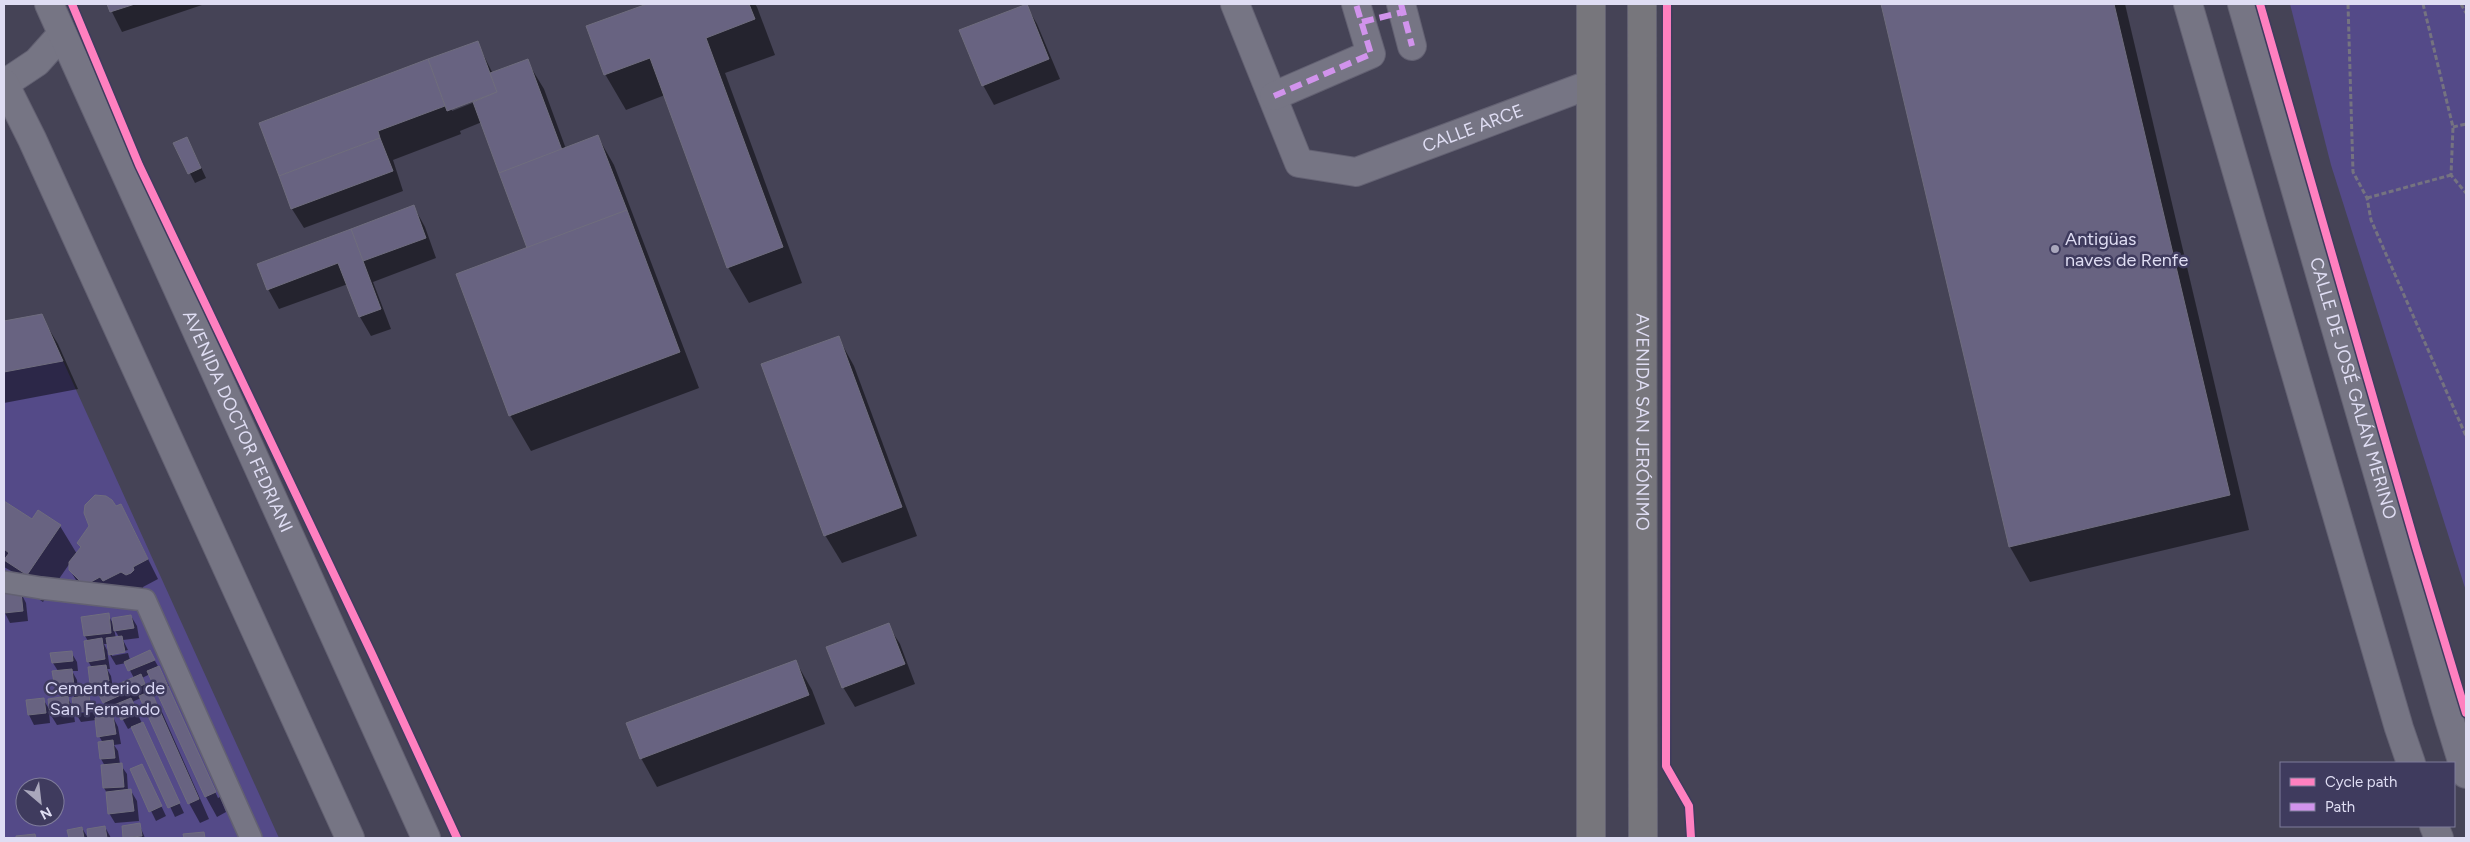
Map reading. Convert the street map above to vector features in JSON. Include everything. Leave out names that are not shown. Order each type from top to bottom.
[{"type":"main road","name":"AVENIDA DOCTOR FEDRIANI","points":[[49,4],[426,838]]},
{"type":"main road","points":[[1235,4],[1274,96],[1371,54],[1359,13],[1402,8],[1412,46]]},
{"type":"main road","points":[[1591,4],[1591,838]]},
{"type":"main road","name":"AVENIDA SAN JERÓNIMO","points":[[1642,4],[1643,838]]},
{"type":"main road","points":[[2188,4],[2398,728],[2412,762]]},
{"type":"main road","name":"CALLE DE JOSÉ GALÁN MERINO","points":[[2242,4],[2466,774]]},
{"type":"main road","points":[[62,34],[37,62],[4,84],[32,139],[350,838]]},
{"type":"main road","name":"CALLE ARCE","points":[[1274,96],[1299,162],[1356,172],[1591,84]]},
{"type":"lane","points":[[4,582],[145,600],[251,838]]},
{"type":"path","points":[[2348,4],[2353,172],[2367,198],[2371,220],[2466,436]]},
{"type":"path","points":[[2423,4],[2453,127],[2451,176],[2466,193]]},
{"type":"path","points":[[2461,4],[2466,13]]},
{"type":"path","points":[[2453,127],[2466,124]]},
{"type":"path","points":[[2367,198],[2451,176]]},
{"type":"green space","points":[[2290,4],[2466,4],[2466,591],[2331,165]]},
{"type":"green space","name":"Cementerio de San Fernando","points":[[42,314],[279,838],[4,838],[4,321]]},
{"type":"building","points":[[107,4],[135,4],[110,12]]},
{"type":"building","points":[[647,4],[749,4],[755,19],[706,38],[783,247],[727,268],[650,58],[604,75],[586,26]]},
{"type":"building","points":[[1027,4],[1049,59],[982,86],[959,30]]},
{"type":"building","name":"Antigüas naves de Renfe","points":[[1881,4],[2114,4],[2230,495],[2009,547]]},
{"type":"building","points":[[478,41],[497,92],[447,111],[428,59]]},
{"type":"building","points":[[428,59],[445,106],[378,131],[380,138],[279,176],[259,123]]},
{"type":"building","points":[[528,59],[562,150],[499,173],[473,102],[497,92],[490,73]]},
{"type":"building","points":[[598,135],[627,210],[527,248],[499,173]]},
{"type":"building","points":[[187,137],[201,168],[188,174],[173,143]]},
{"type":"building","points":[[380,138],[393,171],[291,209],[279,176]]},
{"type":"building","points":[[414,205],[426,238],[363,261],[351,229]]},
{"type":"building","points":[[627,210],[680,352],[509,416],[456,274]]},
{"type":"building","points":[[351,229],[381,309],[359,317],[338,263],[267,290],[257,264]]},
{"type":"building","points":[[42,314],[63,361],[4,372],[4,321]]},
{"type":"building","points":[[839,336],[902,507],[824,536],[761,364]]},
{"type":"building","points":[[95,495],[106,496],[116,506],[121,504],[148,559],[133,567],[134,570],[131,573],[126,575],[121,572],[103,581],[100,577],[89,583],[81,582],[69,570],[69,562],[81,547],[77,543],[89,526],[84,513],[85,505]]},
{"type":"building","points":[[4,501],[32,519],[38,510],[61,525],[27,575],[4,560],[9,553],[4,549]]},
{"type":"building","points":[[21,592],[23,611],[4,613],[4,593]]},
{"type":"building","points":[[109,613],[111,633],[84,636],[81,617]]},
{"type":"building","points":[[131,615],[134,628],[114,631],[112,618]]},
{"type":"building","points":[[889,623],[905,664],[842,688],[826,647]]},
{"type":"building","points":[[122,636],[125,652],[109,655],[106,638]]},
{"type":"building","points":[[102,638],[105,659],[87,662],[84,641]]},
{"type":"building","points":[[150,650],[155,660],[128,671],[124,662]]},
{"type":"building","points":[[72,651],[73,661],[52,663],[50,653]]},
{"type":"building","points":[[796,660],[809,695],[640,759],[626,723]]},
{"type":"building","points":[[106,665],[109,681],[90,684],[88,667]]},
{"type":"building","points":[[159,666],[216,792],[205,797],[147,671]]},
{"type":"building","points":[[72,669],[74,686],[55,688],[52,671]]},
{"type":"building","points":[[141,674],[145,684],[103,703],[98,693]]},
{"type":"building","points":[[151,691],[199,799],[188,804],[139,696]]},
{"type":"building","points":[[89,695],[91,711],[74,712],[72,698]]},
{"type":"building","points":[[68,696],[70,712],[50,715],[48,699]]},
{"type":"building","points":[[44,698],[46,713],[28,715],[26,700]]},
{"type":"building","points":[[131,698],[138,713],[121,720],[114,705]]},
{"type":"building","points":[[113,716],[116,734],[97,737],[95,718]]},
{"type":"building","points":[[143,722],[180,803],[168,808],[131,727]]},
{"type":"building","points":[[113,740],[115,758],[100,759],[98,742]]},
{"type":"building","points":[[122,763],[124,787],[103,788],[101,765]]},
{"type":"building","points":[[142,764],[162,806],[149,812],[130,769]]},
{"type":"building","points":[[131,789],[134,811],[108,814],[106,792]]},
{"type":"building","points":[[140,823],[142,836],[123,838],[122,826]]},
{"type":"building","points":[[105,826],[107,838],[88,838],[87,829]]},
{"type":"building","points":[[82,827],[84,838],[69,838],[67,830]]},
{"type":"building","points":[[204,832],[205,838],[184,838],[183,834]]},
{"type":"building","points":[[35,834],[36,838],[16,838],[16,836]]},
{"type":"marked path","points":[[1274,96],[1371,54],[1356,4]]},
{"type":"marked path","points":[[1401,4],[1412,46]]},
{"type":"marked path","points":[[1362,22],[1403,12]]},
{"type":"cycle path","points":[[72,4],[139,165],[372,654],[457,838]]},
{"type":"cycle path","points":[[1667,4],[1666,766],[1689,806],[1691,838]]},
{"type":"cycle path","points":[[2260,4],[2416,547],[2466,713]]},
{"type":"place","name":"Antigüas naves de Renfe","points":[[2055,249]]}]
